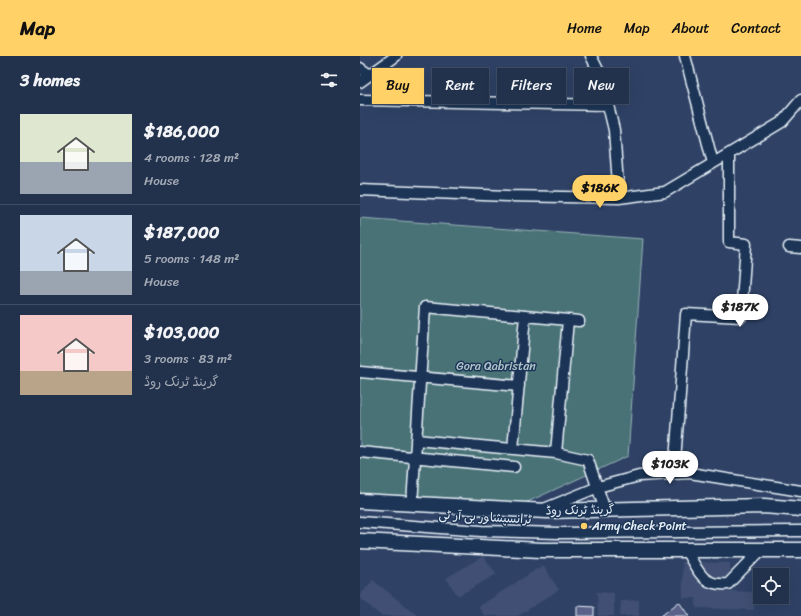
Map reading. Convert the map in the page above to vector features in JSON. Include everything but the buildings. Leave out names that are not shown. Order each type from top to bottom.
[{"type":"highway","name":"گرینڈ ٹرنک روڈ","points":[[360,501],[540,510],[764,506],[801,509]]},
{"type":"highway","points":[[764,506],[801,504]]},
{"type":"highway","points":[[360,541],[541,550],[801,550]]},
{"type":"street","points":[[360,82],[396,56]]},
{"type":"street","points":[[591,56],[601,76],[614,130],[619,198]]},
{"type":"street","points":[[685,56],[713,163]]},
{"type":"street","points":[[360,68],[370,75]]},
{"type":"street","points":[[360,100],[608,105]]},
{"type":"street","points":[[360,190],[508,196],[619,198],[665,192],[782,122],[801,100]]},
{"type":"street","points":[[674,474],[686,314],[741,317],[746,244],[729,242],[729,154]]},
{"type":"street","points":[[789,247],[801,248]]},
{"type":"street","points":[[412,504],[425,307],[579,321]]},
{"type":"street","points":[[513,449],[525,316]]},
{"type":"street","points":[[556,453],[568,320]]},
{"type":"street","points":[[360,372],[519,386]]},
{"type":"street","points":[[416,440],[556,453],[588,460],[605,510]]},
{"type":"street","points":[[360,452],[514,467]]},
{"type":"street","points":[[540,510],[598,487],[639,476],[690,473],[801,491]]},
{"type":"street","name":"ٹرانسپشاور بی آر ٹی","points":[[360,522],[481,531],[559,533],[801,532]]},
{"type":"street","points":[[686,551],[703,577],[709,582],[716,584],[728,584],[760,551]]},
{"type":"shaded area","points":[[483,556],[497,574],[458,596],[446,578]]},
{"type":"shaded area","points":[[682,562],[730,563],[730,591],[753,592],[754,610],[696,608],[696,598],[683,598]]},
{"type":"shaded area","points":[[543,565],[559,590],[518,616],[485,616],[478,607]]},
{"type":"shaded area","points":[[373,580],[418,616],[381,616],[360,598],[360,595]]},
{"type":"shaded area","points":[[597,592],[614,593],[614,616],[598,616]]},
{"type":"shaded area","points":[[639,600],[639,616],[620,616],[621,601]]},
{"type":"green space","name":"Gora Qabristan","points":[[360,218],[643,239],[628,456],[523,504],[466,506],[360,494]]},
{"type":"place","name":"Army Check Point","points":[[584,526]]}]
